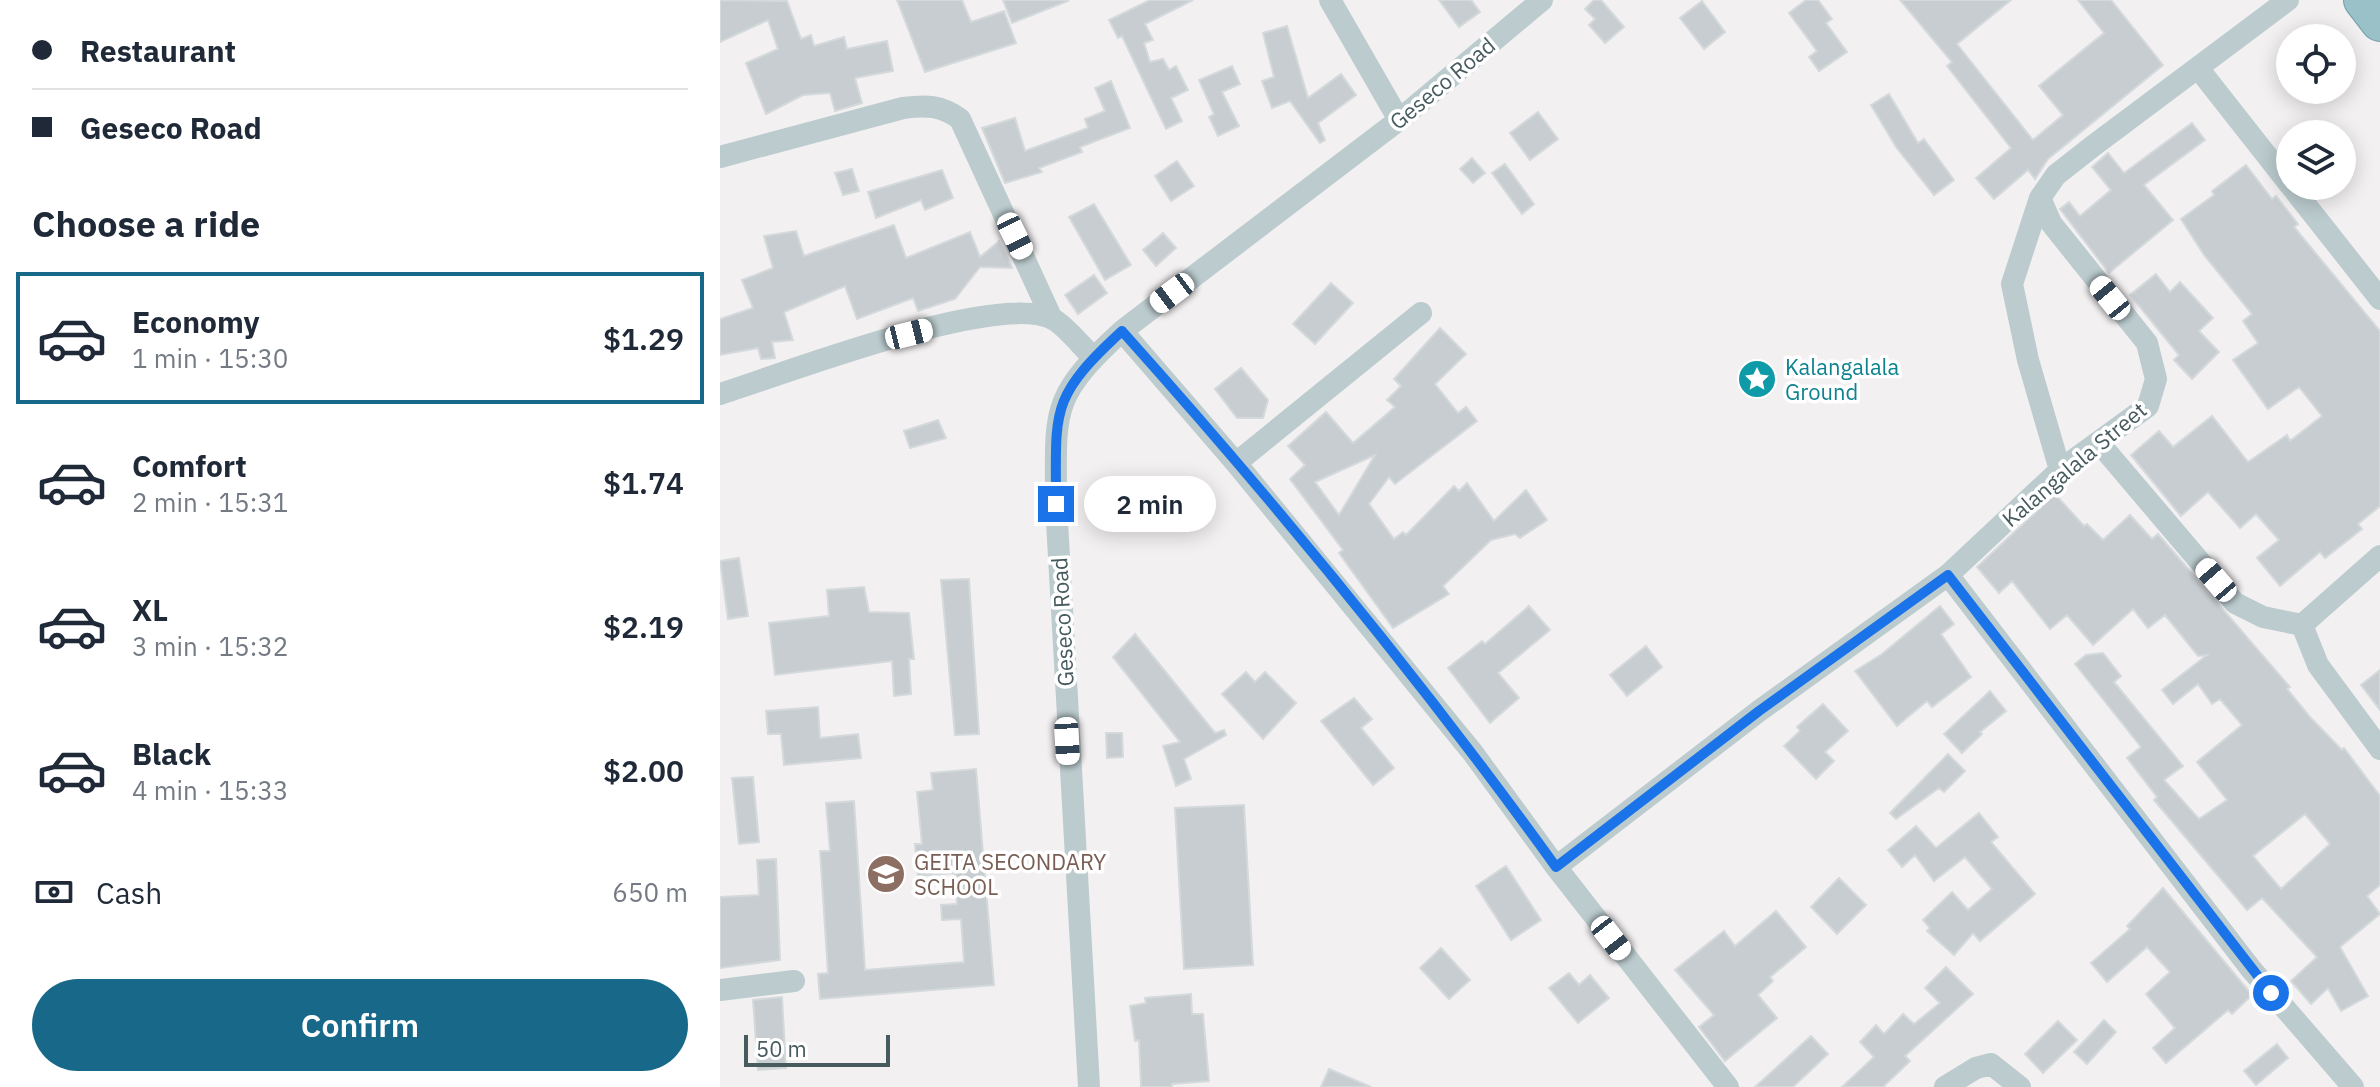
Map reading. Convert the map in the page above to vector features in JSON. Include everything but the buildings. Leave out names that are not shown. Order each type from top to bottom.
[{"type":"highway","points":[[2363,0],[2380,22]]},
{"type":"street","points":[[1330,0],[1399,120]]},
{"type":"street","name":"Geseco Road","points":[[1089,1087],[1070,800],[1056,457],[1061,400],[1093,357],[1122,331],[1399,120],[1542,0]]},
{"type":"street","points":[[2060,470],[2028,360],[2012,284],[2040,198],[2056,175],[2288,0]]},
{"type":"street","points":[[2198,68],[2276,167]]},
{"type":"street","points":[[720,157],[903,108],[927,105],[946,109],[960,119],[1052,319],[1093,357]]},
{"type":"street","name":"Kalangalala Street","points":[[1556,867],[1759,711],[1948,575],[2060,470],[2100,444],[2148,406],[2156,379],[2147,343],[2051,223],[2040,198]]},
{"type":"street","points":[[2302,200],[2380,299]]},
{"type":"street","points":[[720,394],[909,334],[990,314],[1014,313],[1052,319]]},
{"type":"street","points":[[1236,463],[1421,313]]},
{"type":"street","points":[[1122,331],[1236,463],[1473,753],[1722,1085]]},
{"type":"street","points":[[2100,444],[2235,603],[2263,617],[2302,625]]},
{"type":"street","points":[[2302,625],[2380,556]]},
{"type":"street","points":[[1948,575],[2251,969],[2353,1087]]},
{"type":"street","points":[[2302,625],[2318,665],[2380,749]]},
{"type":"street","points":[[720,990],[794,981]]},
{"type":"street","points":[[1945,1087],[1976,1068],[1991,1064],[2020,1087]]},
{"type":"place","name":"Kalangalala Ground","points":[[1757,379]]},
{"type":"place","name":"GEITA SECONDARY SCHOOL","points":[[886,874]]},
{"type":"route","points":[[1056,504],[1056,425],[1061,400],[1093,357],[1122,331],[1236,463],[1473,753],[1556,867],[1759,711],[1948,575],[2271,993]]}]
